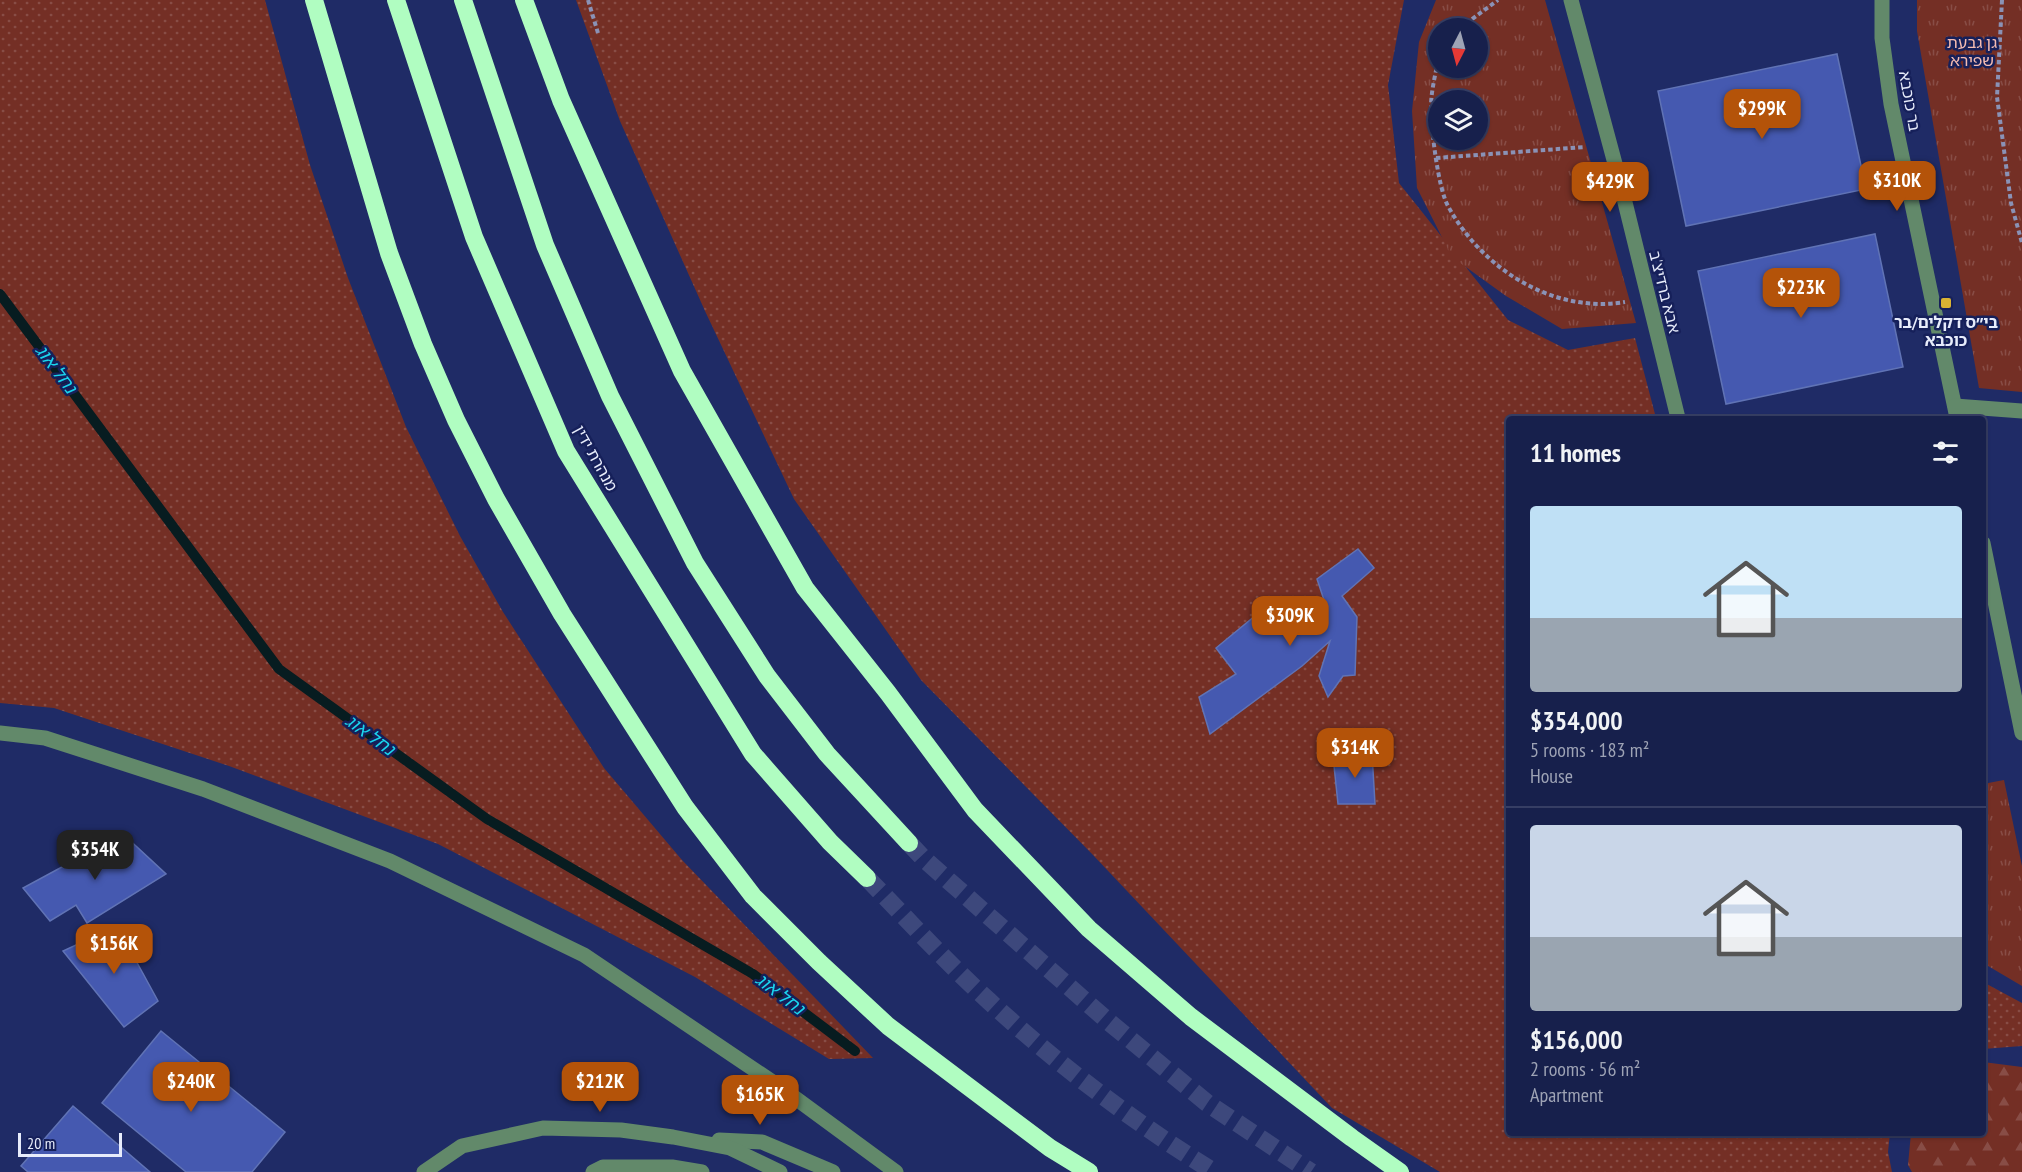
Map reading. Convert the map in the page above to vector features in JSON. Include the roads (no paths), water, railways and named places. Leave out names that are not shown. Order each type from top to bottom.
[{"type":"highway","points":[[314,0],[389,253],[423,344],[456,420],[496,499],[561,614],[685,807],[753,896],[888,1026],[1050,1148],[1089,1172]]},
{"type":"highway","name":"מנהרת ידין","points":[[396,0],[474,237],[566,451],[753,754],[830,842],[867,878]]},
{"type":"highway","points":[[463,0],[544,245],[610,396],[695,563],[774,685],[827,754],[909,843]]},
{"type":"highway","points":[[524,0],[561,100],[682,371],[805,588],[888,693],[975,810],[1089,929],[1191,1017],[1400,1172]]},
{"type":"street","name":"אבא ברדיצ'ב","points":[[1570,0],[1610,145],[1678,416]]},
{"type":"street","name":"בר כוכבא","points":[[1882,0],[1882,38],[1891,104],[1956,412]]},
{"type":"street","points":[[1956,412],[2022,411]]},
{"type":"street","points":[[1986,558],[2022,733]]},
{"type":"street","points":[[0,733],[45,738],[203,789],[390,861],[584,955],[783,1089],[896,1172]]},
{"type":"street","points":[[424,1172],[462,1146],[543,1128],[621,1130],[673,1137],[730,1148],[780,1172]]},
{"type":"street","points":[[673,1137],[762,1142],[833,1172]]},
{"type":"street","points":[[594,1172],[603,1167],[672,1167],[702,1172]]},
{"type":"waterway","name":"נחל אוג","points":[[0,294],[279,669],[487,819],[753,974],[855,1051]]},
{"type":"tunnel","points":[[909,843],[924,859],[1109,1022],[1207,1103],[1311,1172]]},
{"type":"tunnel","points":[[867,878],[957,971],[1042,1048],[1126,1113],[1214,1172]]},
{"type":"place","name":"בי״ס דקלים/בר כוכבא","points":[[1946,303]]},
{"type":"park label","name":"גן גבעת שפירא","points":[[1972,51]]}]
